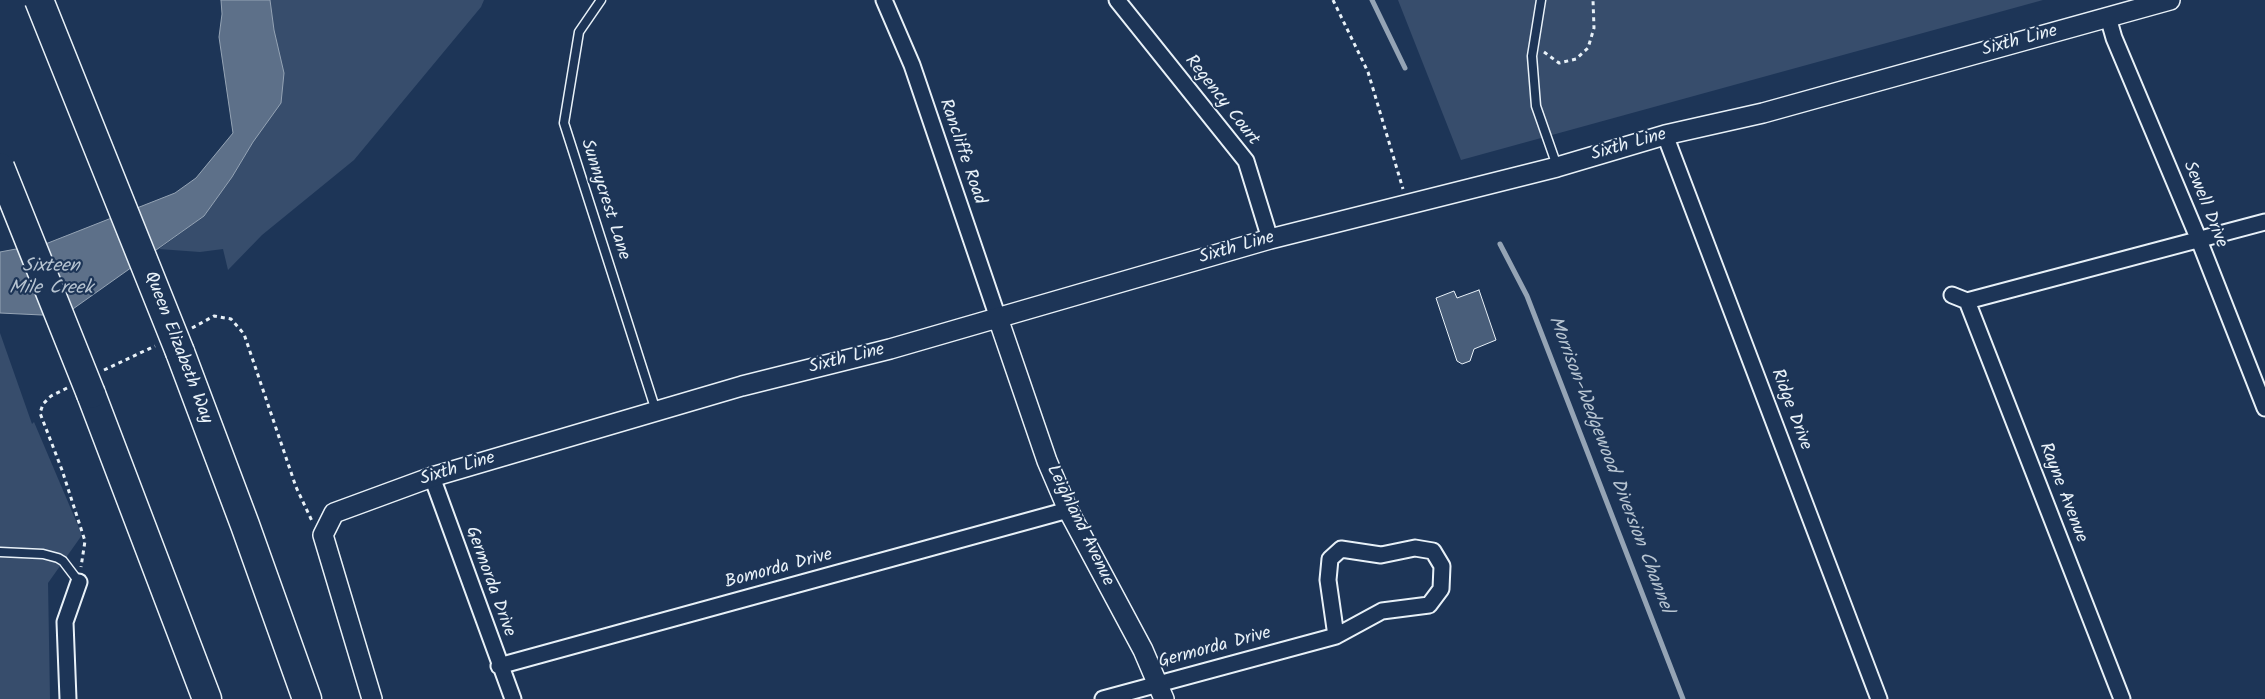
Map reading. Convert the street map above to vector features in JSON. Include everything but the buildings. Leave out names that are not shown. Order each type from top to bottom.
[{"type":"highway","name":"Queen Elizabeth Way","points":[[39,0],[177,341],[307,699]]},
{"type":"highway","points":[[0,167],[80,391],[207,699]]},
{"type":"street","name":"Rancliffe Road","points":[[884,0],[912,66],[998,318]]},
{"type":"street","name":"Regency Court","points":[[1117,0],[1246,161],[1270,239]]},
{"type":"street","name":"Sixth Line","points":[[323,535],[334,513],[432,477],[656,411],[998,318],[1270,239],[1557,167],[1665,135],[1764,113],[2170,0]]},
{"type":"street","name":"Sewell Drive","points":[[2108,17],[2114,38],[2265,408]]},
{"type":"street","name":"Ridge Drive","points":[[1665,135],[1879,699]]},
{"type":"street","points":[[1952,295],[1968,301],[2265,222]]},
{"type":"street","name":"Rayne Avenue","points":[[1968,301],[2122,699]]},
{"type":"street","name":"Leighland Avenue","points":[[998,318],[1047,461],[1068,510],[1143,650],[1160,691]]},
{"type":"street","name":"Germorda Drive","points":[[432,477],[499,666],[513,699]]},
{"type":"street","name":"Bomorda Drive","points":[[499,666],[1068,510]]},
{"type":"street","points":[[323,535],[372,699]]},
{"type":"street","name":"Germorda Drive","points":[[1103,699],[1160,691],[1336,636],[1382,611],[1429,604],[1441,589],[1442,566],[1433,551],[1415,548],[1381,555],[1341,548],[1330,559],[1328,580],[1336,636]]},
{"type":"street","points":[[68,699],[65,622],[79,582]]},
{"type":"lane","name":"Sunnycrest Lane","points":[[601,0],[579,32],[564,124],[656,411]]},
{"type":"lane","points":[[1540,0],[1532,56],[1536,106],[1557,167]]},
{"type":"lane","points":[[0,552],[43,554],[58,558],[63,561],[79,582]]},
{"type":"path","points":[[1333,0],[1368,72],[1408,204]]},
{"type":"path","points":[[1534,44],[1559,63],[1576,59],[1588,48],[1594,28],[1593,0]]},
{"type":"path","points":[[103,371],[177,341],[214,316],[231,319],[244,334],[296,487],[310,518],[323,535]]},
{"type":"path","points":[[79,582],[85,541],[62,470],[40,413],[43,404],[51,396],[80,391]]},
{"type":"shaded area","points":[[270,0],[484,0],[481,7],[354,160],[262,235],[228,270],[223,249],[200,252],[159,249],[204,216],[232,177],[253,142],[274,30]]},
{"type":"shaded area","points":[[1398,0],[2043,0],[1461,160]]},
{"type":"shaded area","points":[[0,333],[32,424],[34,422],[82,535],[48,583],[50,699],[0,699]]},
{"type":"water","name":"Sixteen Mile Creek","points":[[221,0],[270,0],[274,30],[284,73],[281,103],[253,142],[232,177],[204,216],[63,316],[0,313],[0,252],[48,243],[175,193],[196,178],[233,133],[219,37],[222,14]]},
{"type":"waterway","name":"Morrison-Wedgewood Diversion Channel","points":[[1372,0],[1405,68]]},
{"type":"waterway","name":"Morrison-Wedgewood Diversion Channel","points":[[1500,244],[1527,296],[1683,699]]}]
